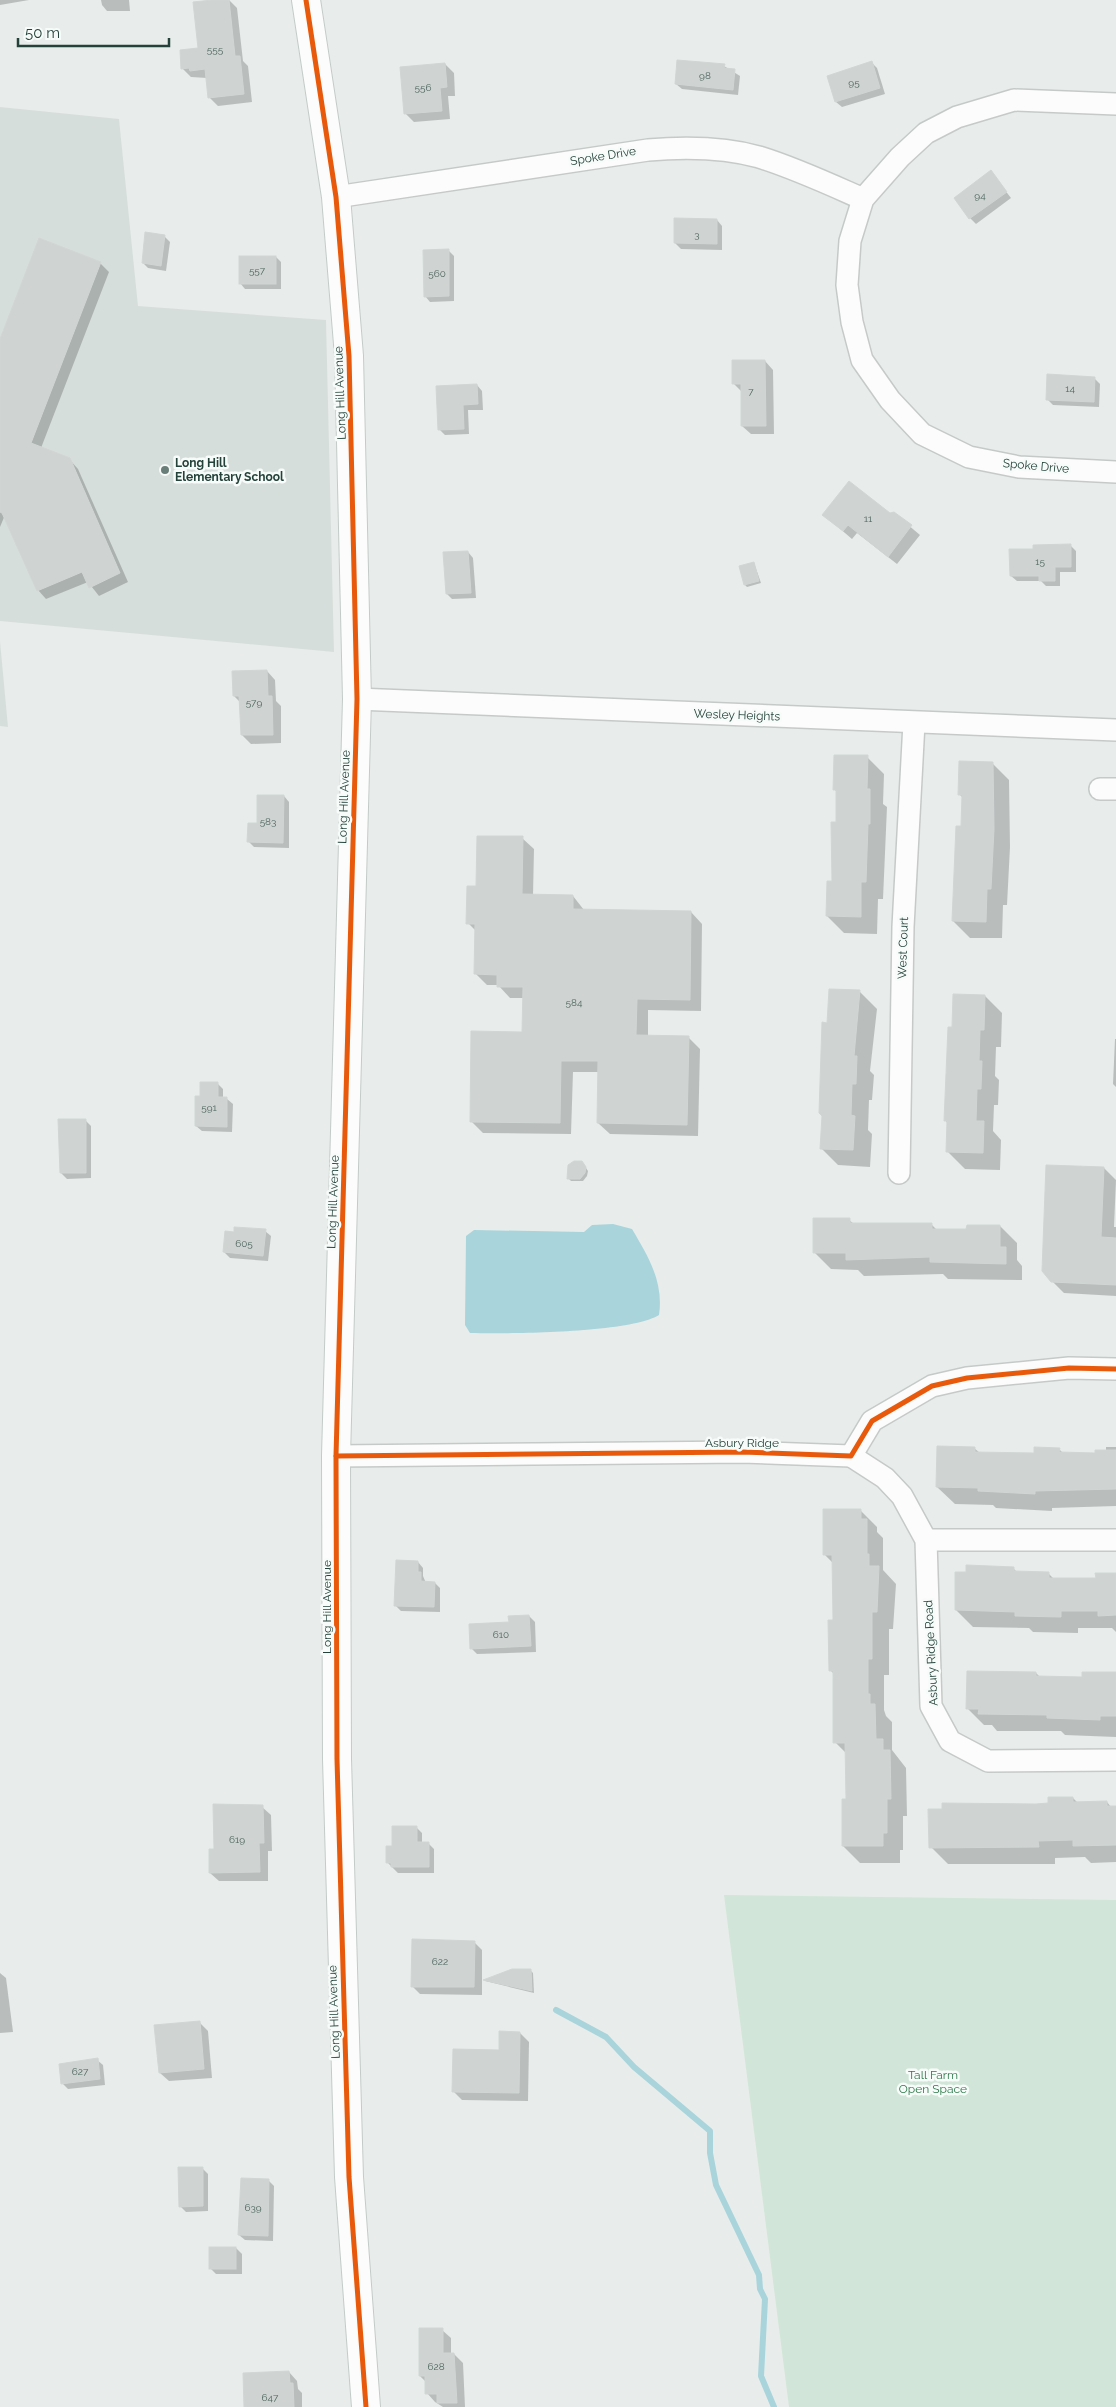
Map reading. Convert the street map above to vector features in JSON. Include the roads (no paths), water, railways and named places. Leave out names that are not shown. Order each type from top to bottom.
[{"type":"street","name":"Long Hill Avenue","points":[[306,0],[336,197],[349,356],[357,699],[336,1456],[337,1759],[349,2177],[366,2407]]},
{"type":"street","name":"Spoke Drive","points":[[1116,104],[1014,100],[957,117],[926,133],[900,157],[863,199],[850,241],[847,285],[852,322],[862,360],[890,400],[922,434],[969,457],[1018,467],[1116,472]]},
{"type":"street","name":"Spoke Drive","points":[[336,197],[648,150],[683,147],[757,156],[792,168],[863,199]]},
{"type":"street","name":"Wesley Heights","points":[[357,699],[1116,730]]},
{"type":"street","name":"West Court","points":[[899,1173],[903,927],[914,722]]},
{"type":"street","points":[[851,1456],[872,1421],[932,1386],[967,1378],[1069,1368],[1116,1369]]},
{"type":"street","name":"Asbury Ridge","points":[[336,1456],[742,1452],[851,1456]]},
{"type":"street","name":"Asbury Ridge Road","points":[[851,1456],[885,1478],[902,1496],[926,1540],[931,1706],[950,1740],[988,1761],[1116,1760]]},
{"type":"street","points":[[926,1540],[1116,1540]]},
{"type":"water","points":[[613,1224],[632,1229],[644,1249],[657,1280],[660,1303],[659,1315],[623,1326],[597,1329],[470,1333],[465,1325],[466,1236],[474,1230],[584,1232],[592,1225]]},
{"type":"waterway","points":[[556,2010],[606,2037],[634,2067],[710,2131],[710,2153],[716,2185],[759,2275],[760,2289],[765,2299],[761,2376],[774,2407]]},
{"type":"place","name":"Long Hill Elementary School","points":[[165,470]]},
{"type":"park label","name":"Tall Farm Open Space","points":[[933,2082]]}]
